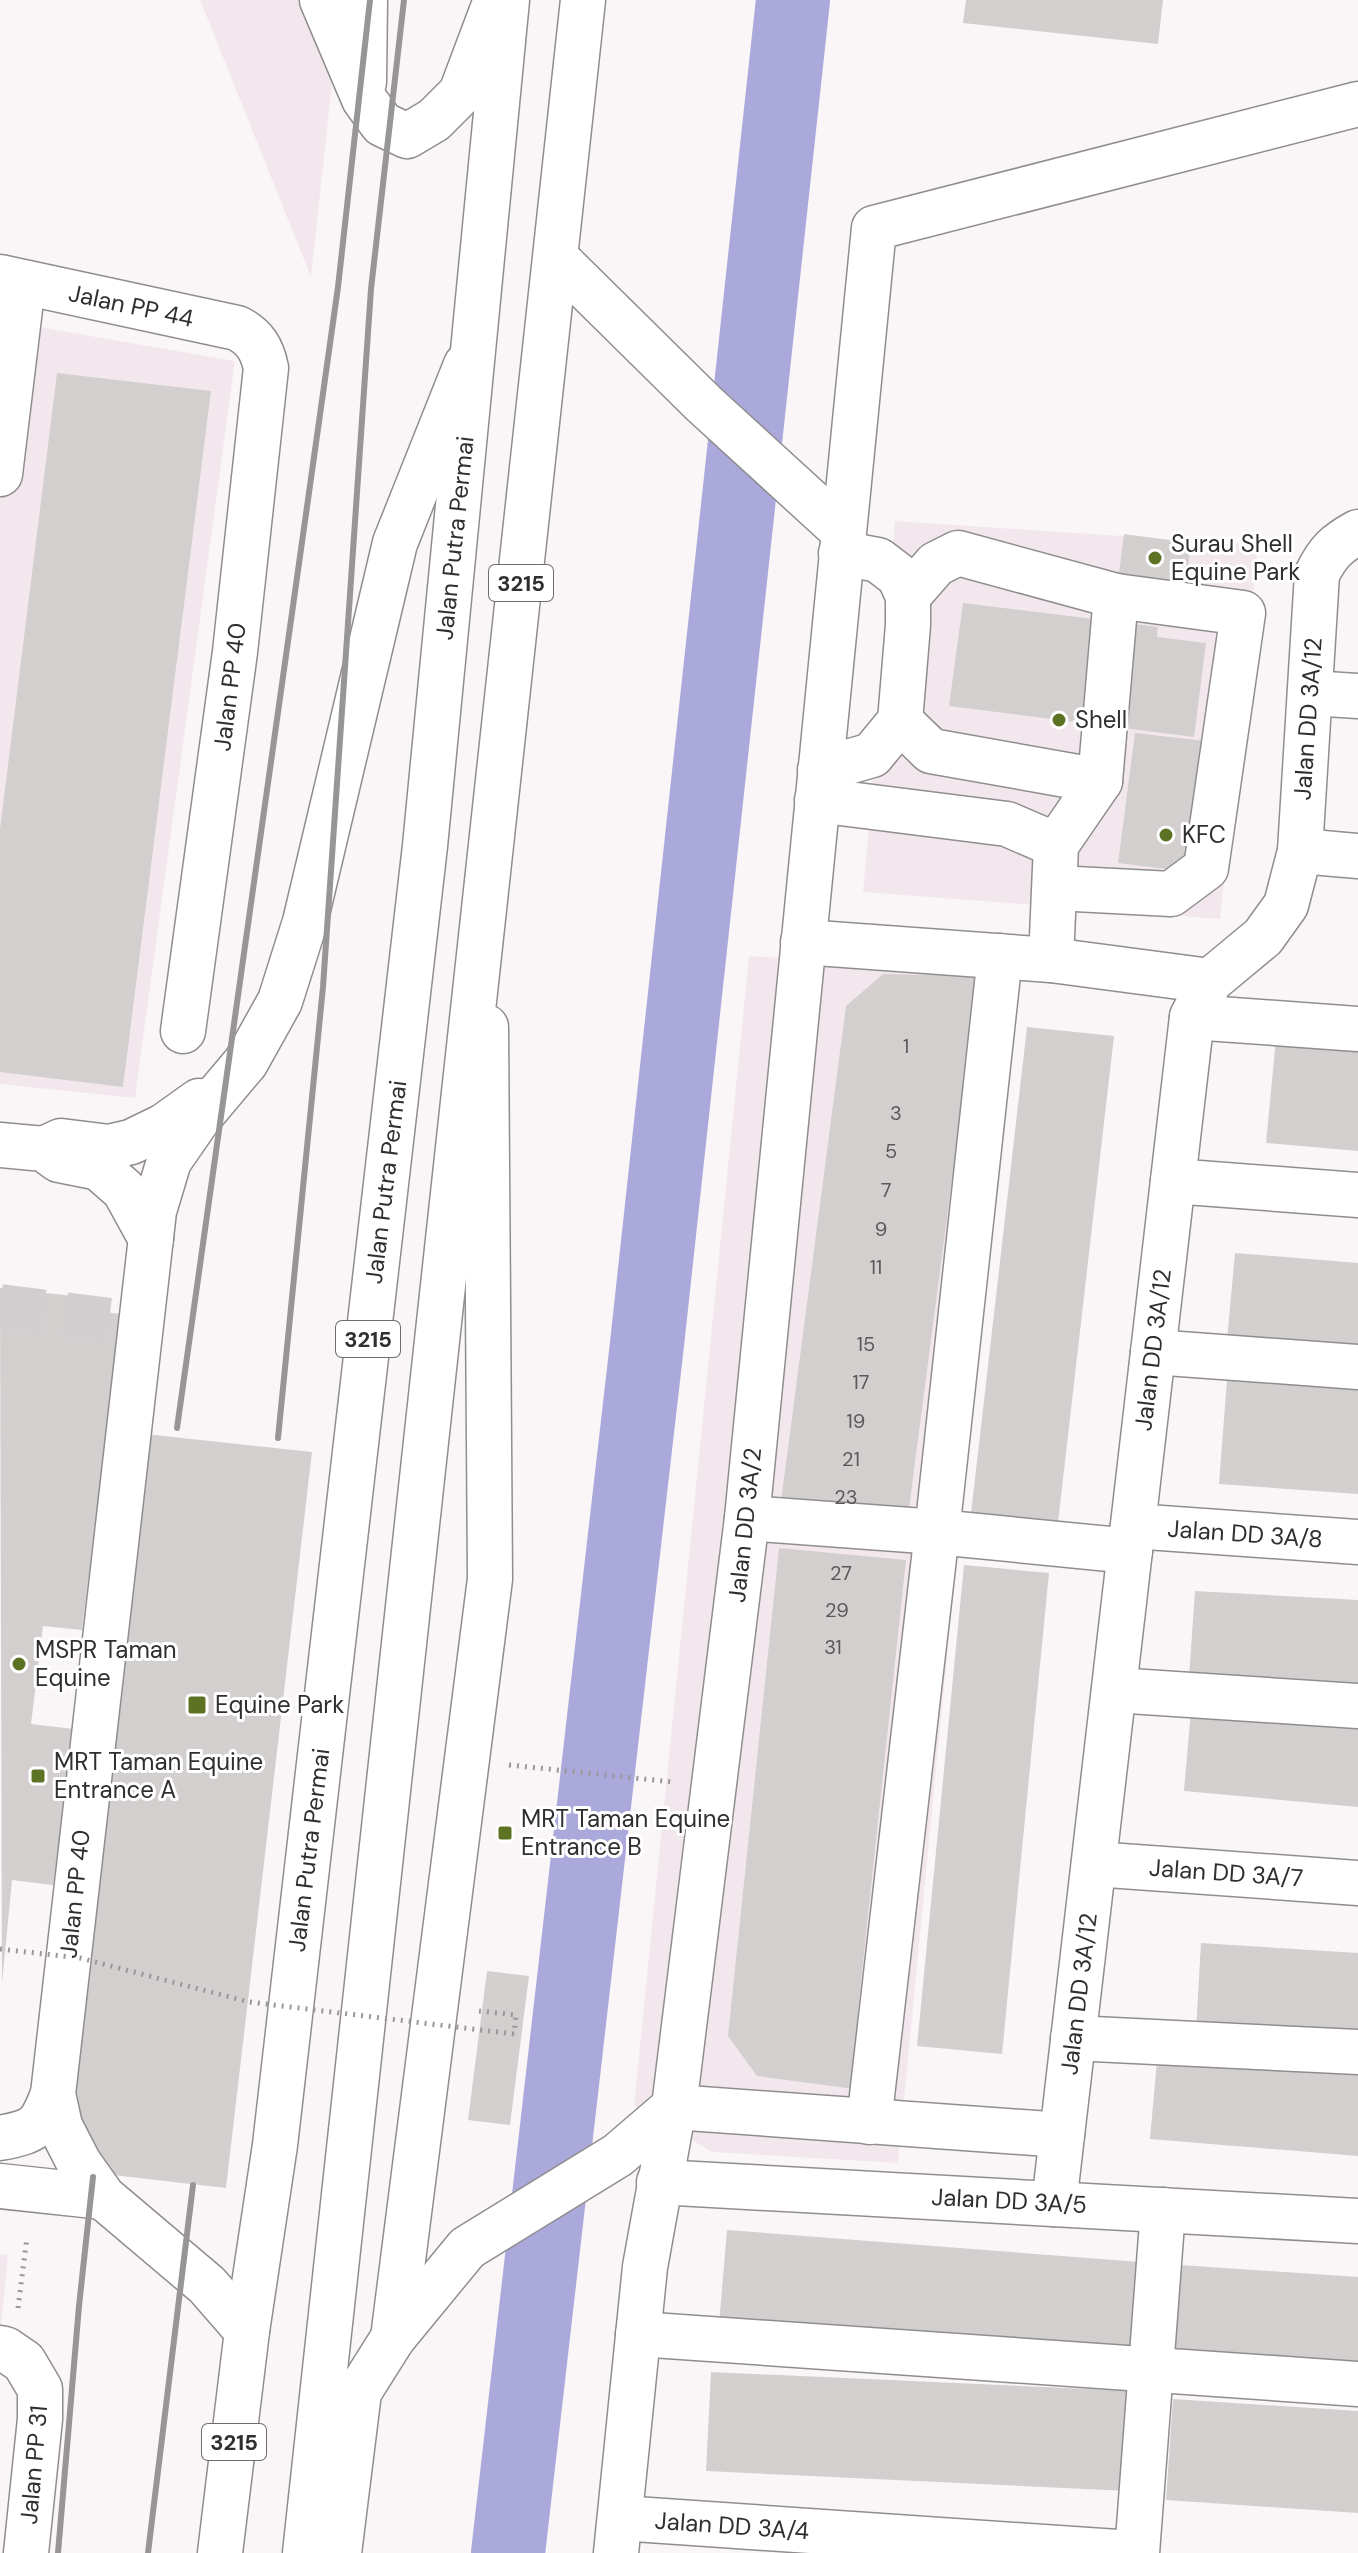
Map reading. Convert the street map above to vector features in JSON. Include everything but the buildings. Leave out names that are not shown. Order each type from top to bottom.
[{"type":"street","points":[[322,0],[364,99],[382,124],[407,136],[434,120],[461,93],[496,0]]},
{"type":"street","points":[[364,99],[365,0]]},
{"type":"street","name":"Jalan Putra Permai","points":[[220,2553],[247,2331],[275,2145],[420,893],[507,0]]},
{"type":"street","name":"3215","points":[[305,2553],[583,0]]},
{"type":"street","name":"Jalan DD 3A/2","points":[[618,2536],[645,2267],[674,2107],[747,1518],[874,228],[1358,104]]},
{"type":"street","points":[[556,258],[704,404],[803,495],[842,542],[878,560],[899,576],[908,596],[900,721],[872,755],[819,785]]},
{"type":"street","points":[[0,474],[11,280]]},
{"type":"street","name":"Jalan PP 44","points":[[11,280],[237,328],[249,334],[257,344]]},
{"type":"street","name":"Jalan PP 40","points":[[183,1031],[235,652],[266,368],[257,344]]},
{"type":"street","points":[[0,1145],[44,1149],[61,1141],[109,1147],[131,1142],[187,1111],[246,1062],[280,1001],[305,922],[395,543],[474,345]]},
{"type":"street","name":"Jalan DD 3A/12","points":[[1054,2204],[1173,1181],[1201,999],[1263,937],[1286,905],[1300,851],[1317,574],[1326,556],[1350,537]]},
{"type":"street","points":[[819,785],[1007,824],[1056,867],[1171,894],[1206,868],[1243,613],[1116,596],[958,553],[936,564],[908,596]]},
{"type":"street","points":[[1051,960],[1056,867],[1100,781],[1116,596]]},
{"type":"street","points":[[1310,693],[1358,696]]},
{"type":"street","points":[[900,721],[931,751],[1100,781]]},
{"type":"street","points":[[1300,851],[1358,856]]},
{"type":"street","points":[[393,2338],[490,1579],[485,909]]},
{"type":"street","points":[[803,942],[1051,960],[1201,999],[1358,1029]]},
{"type":"street","points":[[869,2122],[1000,956]]},
{"type":"street","name":"Jalan PP 40","points":[[246,1062],[198,1119],[169,1161],[154,1211],[53,2094],[60,2126],[79,2163],[103,2197],[207,2285],[247,2331]]},
{"type":"street","points":[[44,1149],[59,1160],[99,1168],[111,1176],[138,1211],[151,1239]]},
{"type":"street","points":[[1173,1181],[1358,1195]]},
{"type":"street","points":[[1153,1352],[1358,1367]]},
{"type":"street","name":"Jalan DD 3A/8","points":[[747,1518],[937,1532],[1358,1542]]},
{"type":"street","points":[[1114,1690],[1358,1706]]},
{"type":"street","name":"Jalan DD 3A/7","points":[[1094,1864],[1358,1883]]},
{"type":"street","points":[[1073,2038],[1358,2052]]},
{"type":"street","points":[[0,2138],[25,2133],[43,2122],[53,2094]]},
{"type":"street","points":[[339,2553],[359,2392],[393,2338],[467,2248],[618,2155],[674,2107],[1062,2135]]},
{"type":"street","name":"Jalan DD 3A/5","points":[[659,2182],[1358,2221]]},
{"type":"street","points":[[0,2186],[103,2197]]},
{"type":"street","points":[[1134,2553],[1163,2210]]},
{"type":"street","points":[[638,2334],[1358,2384]]},
{"type":"street","name":"Jalan PP 31","points":[[6,2351],[24,2362],[40,2389],[40,2419],[26,2553]]},
{"type":"street","name":"Jalan DD 3A/4","points":[[618,2536],[1134,2553]]},
{"type":"path","points":[[509,1765],[636,1778]]},
{"type":"path","points":[[0,1949],[80,1958],[249,2002],[514,2034],[516,2015],[479,2011]]},
{"type":"path","points":[[6,2351],[27,2237]]},
{"type":"shaded area","points":[[200,0],[341,0],[311,277]]},
{"type":"shaded area","points":[[0,316],[38,327],[235,361],[135,1098],[0,1084]]},
{"type":"shaded area","points":[[895,521],[1258,545],[1220,919],[863,892]]},
{"type":"shaded area","points":[[749,956],[1013,972],[898,2163],[712,2152],[634,2105]]},
{"type":"shaded area","points":[[0,2254],[8,2255],[0,2335]]},
{"type":"waterway","points":[[508,2553],[647,1344],[793,0]]},
{"type":"tunnel","points":[[0,1306],[142,1324]]},
{"type":"railway","points":[[177,1428],[338,287],[370,0]]},
{"type":"railway","points":[[278,1438],[323,987],[371,289],[404,0]]},
{"type":"railway","points":[[58,2553],[93,2177]]},
{"type":"railway","points":[[148,2553],[193,2185]]},
{"type":"place","name":"Surau Shell Equine Park","points":[[1155,558]]},
{"type":"place","name":"Shell","points":[[1059,720]]},
{"type":"place","name":"KFC","points":[[1166,835]]},
{"type":"place","name":"MSPR Taman Equine","points":[[19,1664]]},
{"type":"place","name":"Equine Park","points":[[197,1705]]},
{"type":"place","name":"MRT Taman Equine Entrance A","points":[[38,1776]]},
{"type":"place","name":"MRT Taman Equine Entrance B","points":[[505,1833]]}]
